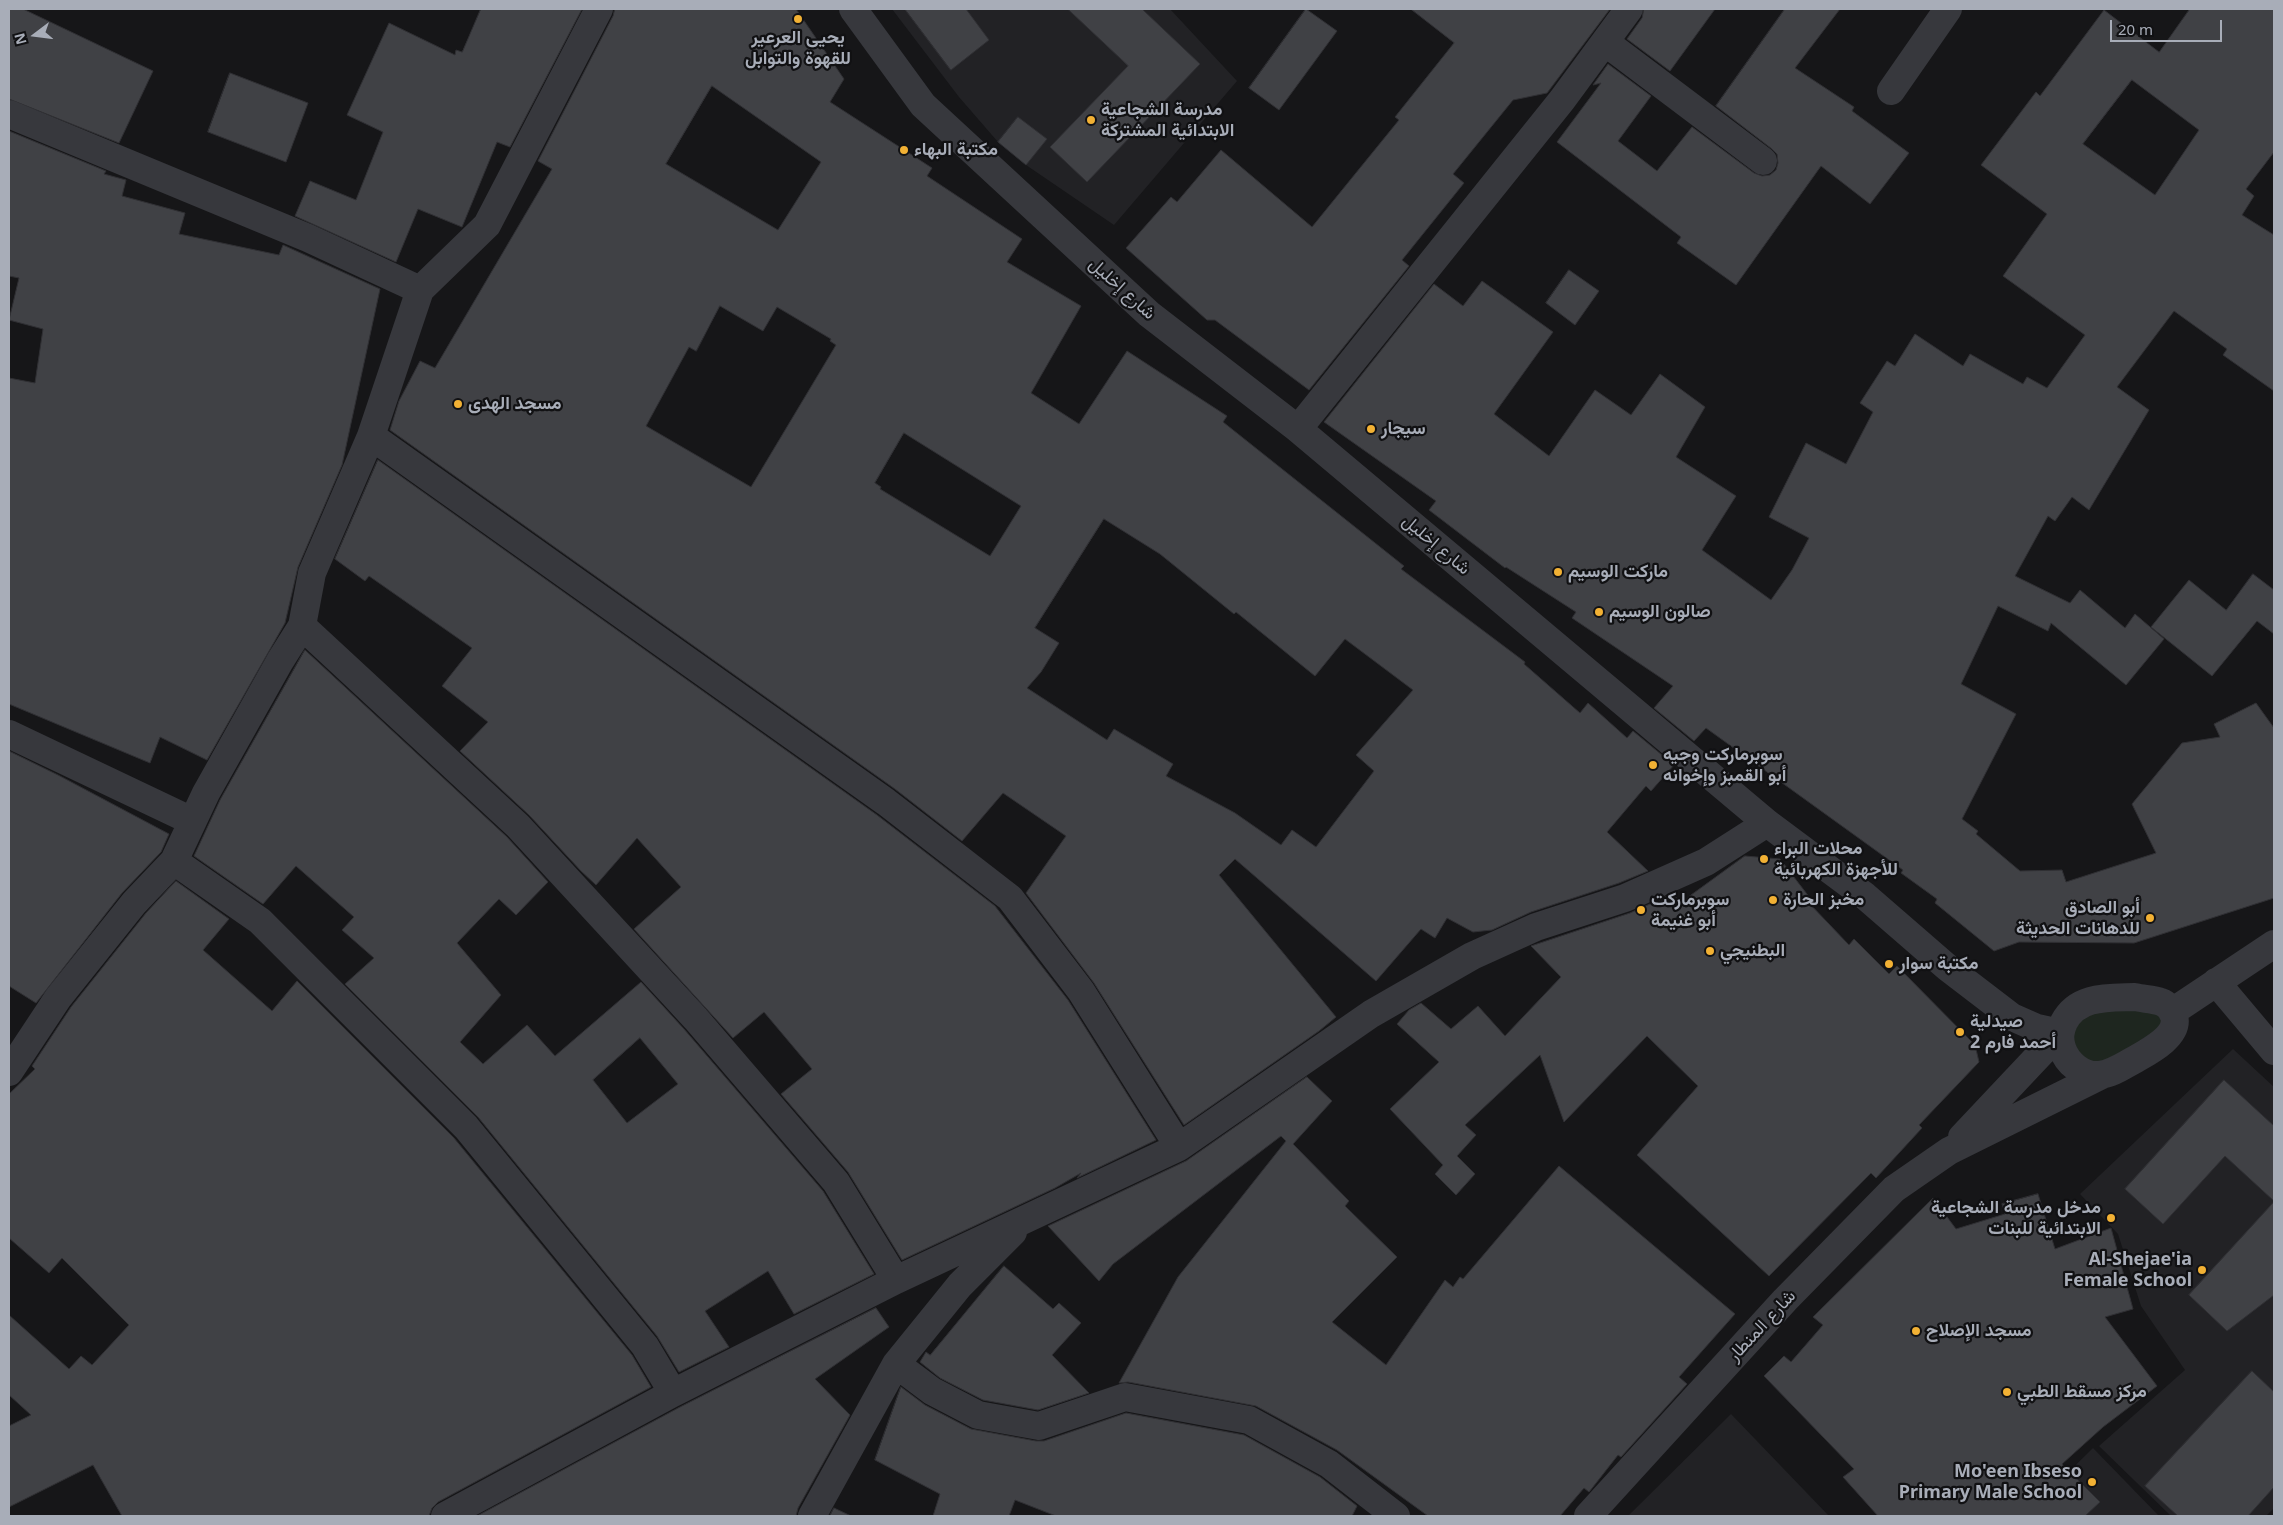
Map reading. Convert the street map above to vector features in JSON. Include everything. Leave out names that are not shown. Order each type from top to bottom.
[{"type":"street","points":[[9,1072],[58,998],[134,903],[174,861],[192,821],[280,660],[302,626],[312,573],[371,436],[420,290],[487,225],[599,9]]},
{"type":"street","name":"شارع إخليل","points":[[853,9],[923,105],[1148,314],[1298,429],[1767,823],[1865,896],[1948,968],[2012,1017],[2037,1028],[2060,1033]]},
{"type":"street","points":[[1298,429],[1562,100],[1629,9]]},
{"type":"street","points":[[1891,91],[1944,10]]},
{"type":"street","points":[[1605,42],[1763,161]]},
{"type":"street","points":[[9,114],[308,238],[420,290]]},
{"type":"street","points":[[371,436],[886,802],[1010,898],[1081,990],[1179,1147]]},
{"type":"street","points":[[302,626],[518,826],[696,1019],[836,1182],[896,1280]]},
{"type":"street","points":[[9,734],[192,821]]},
{"type":"street","points":[[445,1516],[673,1392],[896,1280],[1179,1147],[1371,1014],[1472,956],[1536,927],[1625,898],[1706,862],[1767,823]]},
{"type":"street","points":[[174,861],[260,921],[466,1127],[646,1346],[673,1392]]},
{"type":"street","points":[[2172,1012],[2274,944]]},
{"type":"street","points":[[2216,982],[2274,1051]]},
{"type":"street","points":[[2103,998],[2153,1000],[2162,1002],[2172,1012],[2175,1022],[2174,1027],[2162,1042],[2129,1063],[2102,1075],[2084,1072],[2074,1066],[2062,1049],[2060,1033],[2067,1017],[2074,1009],[2090,1001],[2103,998]]},
{"type":"street","name":"شارع المنطار","points":[[1949,1151],[2060,1033]]},
{"type":"street","name":"شارع المنطار","points":[[1588,1516],[1785,1300],[1887,1196],[1949,1151],[2102,1075]]},
{"type":"street","points":[[812,1516],[896,1364],[960,1285],[1028,1217]]},
{"type":"street","points":[[896,1364],[932,1392],[978,1415],[1039,1426],[1125,1397],[1249,1420],[1329,1464],[1396,1516]]},
{"type":"shaded area","name":"مدرسة الشجاعية الابتدائية المشتركة","points":[[892,9],[1170,9],[1237,81],[1114,225],[1026,165],[998,142],[959,97]]},
{"type":"shaded area","points":[[2088,1001],[2172,1017],[2121,1067],[2064,1056]]},
{"type":"shaded area","name":"Al-Shejae'ia Female School","points":[[2233,1049],[2274,1087],[2274,1508],[2266,1516],[2171,1516],[2099,1446],[2185,1370],[2141,1306],[2118,1234],[2080,1194]]},
{"type":"shaded area","points":[[1731,1414],[1829,1516],[1628,1516]]},
{"type":"shaded area","name":"Mo'een Ibseso Primary Male School","points":[[2093,1448],[2159,1516],[2024,1516]]},
{"type":"building","points":[[9,9],[23,9],[153,71],[119,143],[9,99]]},
{"type":"building","points":[[481,9],[582,9],[510,147],[497,142],[462,227],[418,209],[396,262],[295,216],[310,181],[356,200],[383,132],[347,115],[389,23],[455,55],[456,50],[462,52]]},
{"type":"building","points":[[615,9],[796,9],[844,79],[830,102],[932,168],[927,176],[1022,239],[1007,262],[1081,306],[1031,393],[1079,424],[1127,351],[1227,416],[1223,422],[1404,566],[1401,569],[1525,662],[1524,664],[1580,713],[1588,703],[1627,738],[1633,731],[1674,765],[1651,791],[1646,786],[1607,832],[1648,871],[1619,883],[1531,912],[1492,930],[1473,932],[1447,918],[1435,938],[1421,929],[1376,981],[1235,859],[1219,875],[1336,1017],[1319,1031],[1184,1125],[1094,983],[1026,893],[1066,836],[1003,793],[962,841],[895,789],[390,430],[399,401],[420,361],[435,368],[552,169],[538,161]],"holes":[[[712,86],[821,162],[778,230],[666,164]],[[720,306],[763,331],[777,307],[831,339],[830,341],[836,345],[751,487],[646,426],[689,347],[696,351]],[[904,433],[1021,506],[990,556],[880,489],[881,487],[875,483]],[[1104,519],[1160,554],[1315,676],[1345,639],[1413,690],[1356,755],[1374,771],[1316,847],[1292,830],[1281,845],[1235,813],[1166,776],[1173,764],[1114,729],[1107,740],[1027,688],[1041,672],[1059,643],[1035,628]]]},
{"type":"building","points":[[905,9],[966,9],[989,40],[951,70]]},
{"type":"building","points":[[1068,9],[1142,9],[1200,64],[1087,182],[1050,147],[1128,66]]},
{"type":"building","points":[[1306,9],[1337,31],[1279,110],[1249,88]]},
{"type":"building","points":[[1411,9],[1610,9],[1547,93],[1513,100],[1453,174],[1464,183],[1402,260],[1409,266],[1309,390],[1215,320],[1207,320],[1126,248],[1171,197],[1177,202],[1221,150],[1312,227],[1399,120],[1395,117],[1454,43]]},
{"type":"building","points":[[1644,9],[1715,9],[1670,71],[1627,39],[1642,18]]},
{"type":"building","points":[[1785,9],[1840,9],[1795,68],[1854,107],[1852,111],[1909,153],[1870,204],[1821,166],[1736,285],[1677,243],[1681,237],[1557,142],[1601,83],[1593,85],[1608,64],[1651,96],[1618,141],[1657,171],[1692,127],[1754,173],[1762,176],[1770,175],[1776,170],[1778,163],[1777,154],[1716,106]]},
{"type":"building","points":[[2190,9],[2274,9],[2274,152],[2246,189],[2254,196],[2242,215],[2274,235],[2274,391],[2223,355],[2227,349],[2174,311],[2117,387],[2149,410],[2089,510],[2072,497],[2055,521],[2048,516],[2015,576],[2070,603],[2080,590],[2125,628],[2135,614],[2164,639],[2126,685],[2051,623],[2048,631],[1998,606],[1961,684],[2016,714],[1962,819],[1978,831],[1976,834],[2020,871],[2062,870],[2066,882],[2156,853],[2132,804],[2182,743],[2220,737],[2214,724],[2256,703],[2274,728],[2274,898],[2134,943],[2019,942],[1994,951],[1935,903],[1937,899],[1901,873],[1903,870],[1706,728],[1694,741],[1654,708],[1673,686],[1572,618],[1576,612],[1505,568],[1429,510],[1436,501],[1324,422],[1434,284],[1463,306],[1482,281],[1553,332],[1494,414],[1549,456],[1595,390],[1631,415],[1660,374],[1705,407],[1676,457],[1736,496],[1702,550],[1771,600],[1792,570],[1809,538],[1769,517],[1806,443],[1846,464],[1873,412],[1860,403],[1887,361],[1895,366],[1915,334],[1963,366],[1970,354],[2023,384],[2027,377],[2047,388],[2085,335],[2003,276],[2047,214],[1981,165],[2036,92],[2040,96],[2104,10],[2159,52]],"holes":[[[2132,80],[2199,130],[2155,195],[2083,144]]]},
{"type":"building","points":[[230,73],[308,103],[286,162],[208,132]]},
{"type":"building","points":[[1018,117],[1047,139],[1026,165],[998,142]]},
{"type":"building","points":[[9,131],[106,171],[104,174],[126,180],[122,196],[185,213],[179,234],[279,255],[283,245],[380,289],[342,465],[298,567],[285,623],[207,760],[160,737],[150,763],[9,704],[9,378],[35,383],[43,329],[9,320],[19,278],[9,276]]},
{"type":"building","points":[[1569,270],[1599,291],[1575,325],[1546,303]]},
{"type":"building","points":[[378,460],[877,815],[995,906],[1068,1000],[1156,1140],[1077,1178],[1081,1173],[1055,1188],[902,1260],[848,1172],[781,1094],[812,1069],[764,1012],[733,1038],[634,929],[681,887],[637,838],[596,885],[529,815],[460,751],[488,722],[442,686],[472,648],[369,576],[365,581],[335,559]]},
{"type":"building","points":[[2253,574],[2274,590],[2274,634],[2257,621],[2212,676],[2151,627],[2189,580],[2226,610]]},
{"type":"building","points":[[305,650],[507,837],[548,882],[516,915],[499,899],[457,943],[501,995],[460,1042],[483,1064],[527,1025],[555,1056],[641,982],[684,1029],[823,1191],[874,1274],[794,1314],[768,1271],[705,1311],[729,1347],[679,1372],[657,1336],[478,1117],[345,984],[374,958],[342,930],[354,917],[296,866],[263,904],[194,856],[220,800]],"holes":[[[640,1038],[678,1084],[627,1123],[593,1080]]]},
{"type":"building","points":[[9,751],[169,834],[161,852],[122,893],[36,1003],[9,986]]},
{"type":"building","points":[[1745,856],[1780,859],[1810,898],[1808,902],[1849,945],[1854,939],[1889,974],[1897,966],[1975,1045],[1979,1062],[1919,1125],[1922,1128],[1876,1178],[1871,1173],[1769,1276],[1637,1155],[1698,1086],[1647,1036],[1564,1122],[1540,1055],[1465,1125],[1476,1135],[1457,1156],[1475,1174],[1456,1195],[1435,1174],[1443,1165],[1390,1109],[1439,1062],[1397,1024],[1409,1010],[1421,1003],[1451,1029],[1478,1006],[1505,1036],[1561,977],[1531,946],[1630,913],[1672,894],[1681,902]]},
{"type":"building","points":[[176,881],[229,919],[203,950],[272,1011],[297,981],[454,1138],[632,1355],[651,1387],[438,1502],[432,1508],[429,1516],[122,1516],[93,1465],[9,1507],[9,1426],[31,1415],[9,1395],[9,1315],[69,1369],[81,1356],[92,1365],[129,1325],[62,1258],[49,1273],[9,1238],[9,1094],[35,1069],[32,1066],[71,1007],[146,913]]},
{"type":"building","points":[[1307,1077],[1332,1101],[1293,1144],[1349,1201],[1345,1206],[1397,1257],[1332,1322],[1386,1365],[1445,1280],[1453,1287],[1460,1277],[1463,1279],[1559,1166],[1735,1314],[1679,1377],[1687,1384],[1621,1457],[1618,1455],[1589,1492],[1584,1488],[1560,1516],[1428,1516],[1337,1450],[1256,1406],[1128,1382],[1119,1383],[1178,1277],[1286,1141],[1281,1136],[1113,1264],[1099,1281],[1048,1226],[1186,1161]]},
{"type":"building","points":[[2224,1080],[2274,1126],[2274,1201],[2225,1156],[2163,1224],[2125,1189]]},
{"type":"building","points":[[2038,1194],[2055,1249],[2111,1228],[2133,1309],[2105,1317],[2157,1386],[2103,1427],[2062,1464],[2100,1502],[2085,1516],[1878,1516],[1843,1477],[1854,1469],[1764,1376],[1784,1356],[1791,1362],[1823,1325],[1813,1317],[1933,1198],[1956,1229],[2005,1214],[2002,1204]]},
{"type":"building","points":[[2274,1202],[2274,1295],[2227,1331],[2189,1295]]},
{"type":"building","points":[[1004,1266],[1053,1309],[1059,1303],[1081,1323],[1052,1355],[1089,1393],[1038,1410],[983,1400],[940,1378],[920,1362],[926,1352],[930,1355]]},
{"type":"building","points":[[876,1308],[889,1327],[815,1379],[850,1415],[798,1508],[796,1516],[477,1516],[680,1407]]},
{"type":"building","points":[[2252,1371],[2274,1392],[2274,1487],[2248,1516],[2178,1516],[2145,1486]]},
{"type":"building","points":[[901,1387],[925,1405],[971,1429],[1036,1441],[1044,1441],[1126,1413],[1244,1435],[1320,1477],[1357,1506],[1352,1516],[1056,1516],[1015,1500],[1009,1516],[933,1516],[940,1494],[875,1460]]},
{"type":"building","points":[[834,1508],[851,1516],[830,1516]]},
{"type":"place","name":"يحيى العرعير للقهوة والتوابل","points":[[798,19]]},
{"type":"place","name":"مدرسة الشجاعية الابتدائية المشتركة","points":[[1091,120]]},
{"type":"place","name":"مكتبة البهاء","points":[[904,150]]},
{"type":"place","name":"مسجد الهدى","points":[[458,404]]},
{"type":"place","name":"سيجار","points":[[1371,429]]},
{"type":"place","name":"ماركت الوسيم","points":[[1558,572]]},
{"type":"place","name":"صالون الوسيم","points":[[1599,612]]},
{"type":"place","name":"سوبرماركت وجيه أبو القمبز وإخوانه","points":[[1653,765]]},
{"type":"place","name":"محلات البراء للأجهزة الكهربائية","points":[[1764,859]]},
{"type":"place","name":"مخبز الحارة","points":[[1773,900]]},
{"type":"place","name":"سوبرماركت أبو غنيمة","points":[[1641,910]]},
{"type":"place","name":"أبو الصادق للدهانات الحديثة","points":[[2150,918]]},
{"type":"place","name":"البطنيجي","points":[[1710,951]]},
{"type":"place","name":"مكتبة سوار","points":[[1889,964]]},
{"type":"place","name":"صيدلية أحمد فارم 2","points":[[1960,1032]]},
{"type":"place","name":"مدخل مدرسة الشجاعية الابتدائية للبنات","points":[[2111,1218]]},
{"type":"place","name":"Al-Shejae'ia Female School","points":[[2202,1270]]},
{"type":"place","name":"مسجد الإصلاح","points":[[1916,1331]]},
{"type":"place","name":"مركز مسقط الطبي","points":[[2007,1392]]},
{"type":"place","name":"Mo'een Ibseso Primary Male School","points":[[2092,1482]]}]
